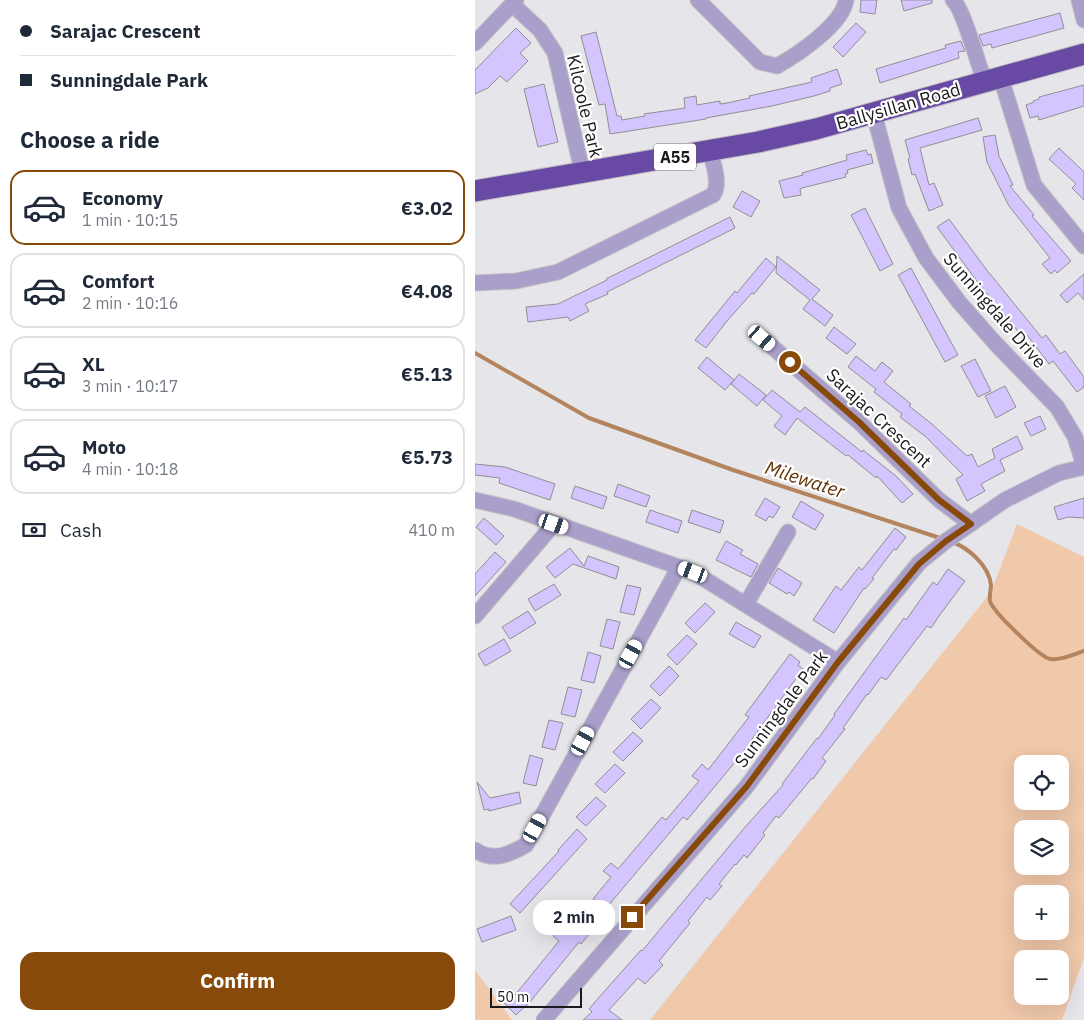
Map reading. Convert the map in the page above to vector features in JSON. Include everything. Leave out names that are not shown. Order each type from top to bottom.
[{"type":"highway","name":"Ballysillan Road","points":[[475,191],[710,151],[816,129],[1084,54]]},
{"type":"street","points":[[698,0],[760,62],[777,66],[796,56],[834,22],[845,6],[846,0]]},
{"type":"street","points":[[953,0],[956,2],[993,80],[1034,186],[1084,246]]},
{"type":"street","points":[[1079,0],[1084,20]]},
{"type":"street","points":[[475,43],[514,2]]},
{"type":"street","name":"Kilcoole Park","points":[[514,2],[539,30],[555,53],[581,173]]},
{"type":"street","name":"Sunningdale Drive","points":[[874,114],[899,208],[926,258],[959,302],[1057,407],[1075,437],[1084,466]]},
{"type":"street","points":[[475,283],[516,281],[559,272],[713,195],[717,189],[717,182],[710,151]]},
{"type":"street","name":"Sarajac Crescent","points":[[762,338],[866,428],[939,500],[971,524]]},
{"type":"street","name":"Sunningdale Park","points":[[544,1020],[747,786],[838,662],[919,564],[950,538],[1005,500],[1059,473],[1084,466]]},
{"type":"street","points":[[475,500],[514,510],[693,572],[838,662]]},
{"type":"street","points":[[475,616],[554,524]]},
{"type":"street","points":[[746,604],[788,532]]},
{"type":"street","points":[[475,850],[482,855],[496,858],[512,853],[526,845],[679,567]]},
{"type":"shaded area","points":[[1017,524],[1084,557],[1084,958],[1069,1000],[1069,950],[1014,950],[1014,1005],[1067,1005],[1062,1020],[650,1020],[991,592]]},
{"type":"shaded area","points":[[475,970],[512,1020],[475,1020]]},
{"type":"building","points":[[861,0],[877,0],[875,14],[860,12]]},
{"type":"building","points":[[901,0],[932,0],[932,3],[904,11]]},
{"type":"building","points":[[1060,13],[1064,28],[992,48],[991,44],[983,46],[979,35]]},
{"type":"building","points":[[856,23],[866,32],[843,57],[833,47]]},
{"type":"building","points":[[516,28],[531,43],[520,53],[528,61],[507,82],[500,76],[488,88],[475,94],[475,70]]},
{"type":"building","points":[[596,32],[617,116],[621,116],[622,120],[645,116],[644,114],[685,108],[684,98],[696,96],[697,105],[720,101],[720,104],[750,98],[749,96],[812,82],[811,78],[837,69],[842,84],[830,88],[830,91],[772,106],[706,119],[610,134],[605,104],[599,105],[581,36]]},
{"type":"building","points":[[961,41],[965,51],[958,52],[959,58],[880,83],[876,69],[946,48],[945,45]]},
{"type":"building","points":[[544,84],[558,142],[538,147],[524,89]]},
{"type":"building","points":[[1084,85],[1084,106],[1039,120],[1038,116],[1030,118],[1026,105],[1039,99],[1039,97]]},
{"type":"building","points":[[978,118],[982,130],[920,148],[929,185],[934,183],[943,205],[929,211],[915,174],[912,175],[905,140]]},
{"type":"building","points":[[995,135],[999,156],[1013,185],[1010,186],[1034,215],[1032,216],[1071,261],[1057,273],[1055,270],[1051,274],[1042,264],[1050,258],[1009,206],[987,162],[983,137]]},
{"type":"building","points":[[1059,148],[1084,172],[1084,200],[1072,188],[1076,184],[1049,159]]},
{"type":"building","points":[[866,150],[868,155],[871,154],[873,163],[847,170],[846,177],[802,188],[800,189],[801,195],[784,198],[779,181],[847,160],[846,155]]},
{"type":"building","points":[[742,191],[760,201],[751,217],[733,207]]},
{"type":"building","points":[[865,208],[893,264],[880,271],[851,215]]},
{"type":"building","points":[[730,217],[735,228],[585,304],[589,311],[570,321],[568,317],[528,322],[526,307],[558,304]]},
{"type":"building","points":[[949,219],[986,269],[1042,338],[1046,335],[1060,354],[1065,351],[1084,377],[1084,387],[1077,392],[1053,361],[1049,364],[1027,335],[1023,338],[998,308],[937,227]]},
{"type":"building","points":[[777,256],[820,290],[812,299],[833,315],[825,326],[803,309],[810,300],[776,273]]},
{"type":"building","points":[[766,258],[776,267],[754,294],[752,293],[727,321],[706,348],[695,340],[735,291],[737,293]]},
{"type":"building","points":[[911,268],[958,355],[945,362],[898,275]]},
{"type":"building","points":[[1084,274],[1084,300],[1078,293],[1067,303],[1060,295]]},
{"type":"building","points":[[834,327],[856,344],[847,354],[826,338]]},
{"type":"building","points":[[856,356],[875,371],[882,362],[893,371],[884,382],[911,404],[909,406],[967,456],[972,454],[978,467],[995,458],[992,449],[1017,436],[1023,449],[1000,460],[1005,471],[981,484],[985,491],[967,501],[956,479],[963,475],[926,437],[900,417],[902,414],[874,392],[876,389],[848,367]]},
{"type":"building","points":[[707,357],[734,380],[725,390],[698,368]]},
{"type":"building","points":[[975,359],[991,391],[978,397],[961,366]]},
{"type":"building","points":[[739,374],[766,395],[757,406],[731,384]]},
{"type":"building","points":[[1005,386],[1016,407],[996,418],[985,396]]},
{"type":"building","points":[[772,390],[800,412],[805,407],[896,476],[913,494],[902,503],[877,476],[876,478],[797,418],[785,435],[774,426],[782,416],[763,400]]},
{"type":"building","points":[[1040,416],[1046,429],[1031,436],[1024,423]]},
{"type":"building","points":[[475,464],[505,467],[555,484],[550,500],[499,483],[500,478],[475,475]]},
{"type":"building","points":[[618,484],[650,496],[646,507],[614,496]]},
{"type":"building","points":[[575,486],[607,497],[603,509],[571,498]]},
{"type":"building","points":[[765,498],[780,507],[773,518],[769,516],[766,521],[755,515]]},
{"type":"building","points":[[1084,498],[1084,518],[1068,517],[1058,520],[1054,507]]},
{"type":"building","points":[[801,501],[824,515],[815,530],[792,517]]},
{"type":"building","points":[[650,510],[682,521],[678,533],[646,522]]},
{"type":"building","points":[[692,510],[724,521],[720,533],[688,522]]},
{"type":"building","points":[[484,518],[504,536],[496,545],[476,527]]},
{"type":"building","points":[[895,528],[906,537],[896,550],[894,549],[872,578],[874,579],[864,588],[834,633],[813,620],[836,586],[841,590],[859,567],[862,570]]},
{"type":"building","points":[[726,541],[743,550],[740,554],[758,564],[751,577],[716,560]]},
{"type":"building","points":[[570,548],[584,566],[588,556],[619,567],[616,579],[573,564],[555,578],[546,567]]},
{"type":"building","points":[[495,552],[506,562],[475,596],[475,574]]},
{"type":"building","points":[[778,568],[802,583],[794,596],[769,583]]},
{"type":"building","points":[[948,569],[965,581],[931,628],[927,626],[886,680],[881,677],[867,694],[843,728],[845,729],[822,758],[826,761],[813,779],[779,818],[776,816],[763,833],[765,835],[747,858],[744,855],[735,864],[719,884],[722,886],[710,900],[707,897],[688,921],[690,923],[659,961],[663,965],[645,984],[638,978],[609,1010],[622,1020],[583,1020],[592,1012],[589,1009],[642,951],[746,826],[783,785],[904,618],[906,620],[933,582],[937,585]]},
{"type":"building","points":[[554,584],[561,595],[535,611],[528,599]]},
{"type":"building","points":[[627,585],[641,588],[634,615],[620,612]]},
{"type":"building","points":[[705,603],[715,612],[695,633],[685,623]]},
{"type":"building","points":[[528,611],[536,623],[510,639],[502,627]]},
{"type":"building","points":[[607,619],[620,622],[613,649],[600,646]]},
{"type":"building","points":[[736,622],[761,636],[754,648],[729,634]]},
{"type":"building","points":[[687,635],[697,644],[677,665],[667,655]]},
{"type":"building","points":[[504,639],[511,651],[485,666],[478,654]]},
{"type":"building","points":[[588,652],[601,656],[594,683],[581,680]]},
{"type":"building","points":[[790,654],[800,662],[798,665],[803,669],[736,761],[687,820],[683,817],[597,919],[600,921],[581,944],[579,942],[530,1002],[516,1015],[503,1002],[512,993],[515,995],[559,941],[553,936],[559,928],[568,935],[596,901],[593,899],[611,877],[603,871],[611,863],[618,869],[662,817],[666,820],[699,781],[692,776],[702,764],[708,770],[749,717],[745,715]]},
{"type":"building","points":[[669,666],[679,676],[660,696],[650,686]]},
{"type":"building","points":[[568,687],[582,690],[575,717],[561,714]]},
{"type":"building","points":[[651,699],[661,708],[641,729],[631,719]]},
{"type":"building","points":[[549,720],[563,723],[555,750],[542,747]]},
{"type":"building","points":[[633,732],[643,741],[623,761],[613,752]]},
{"type":"building","points":[[530,755],[543,759],[536,786],[523,783]]},
{"type":"building","points":[[615,764],[625,773],[605,793],[595,784]]},
{"type":"building","points":[[477,782],[490,798],[519,792],[521,803],[489,811],[489,809],[484,810]]},
{"type":"building","points":[[596,797],[606,806],[586,826],[576,817]]},
{"type":"building","points":[[577,829],[587,839],[520,913],[510,904]]},
{"type":"building","points":[[511,916],[516,930],[482,942],[477,929]]},
{"type":"waterway","name":"Milewater","points":[[475,353],[589,418],[733,470],[943,539]]},
{"type":"waterway","name":"Milewater","points":[[952,542],[971,553],[982,565],[991,585],[990,601],[993,607],[1027,643],[1050,659],[1067,657],[1084,651]]},
{"type":"route","points":[[632,917],[747,786],[838,662],[919,564],[946,541],[971,524],[939,500],[859,422],[790,362]]}]
